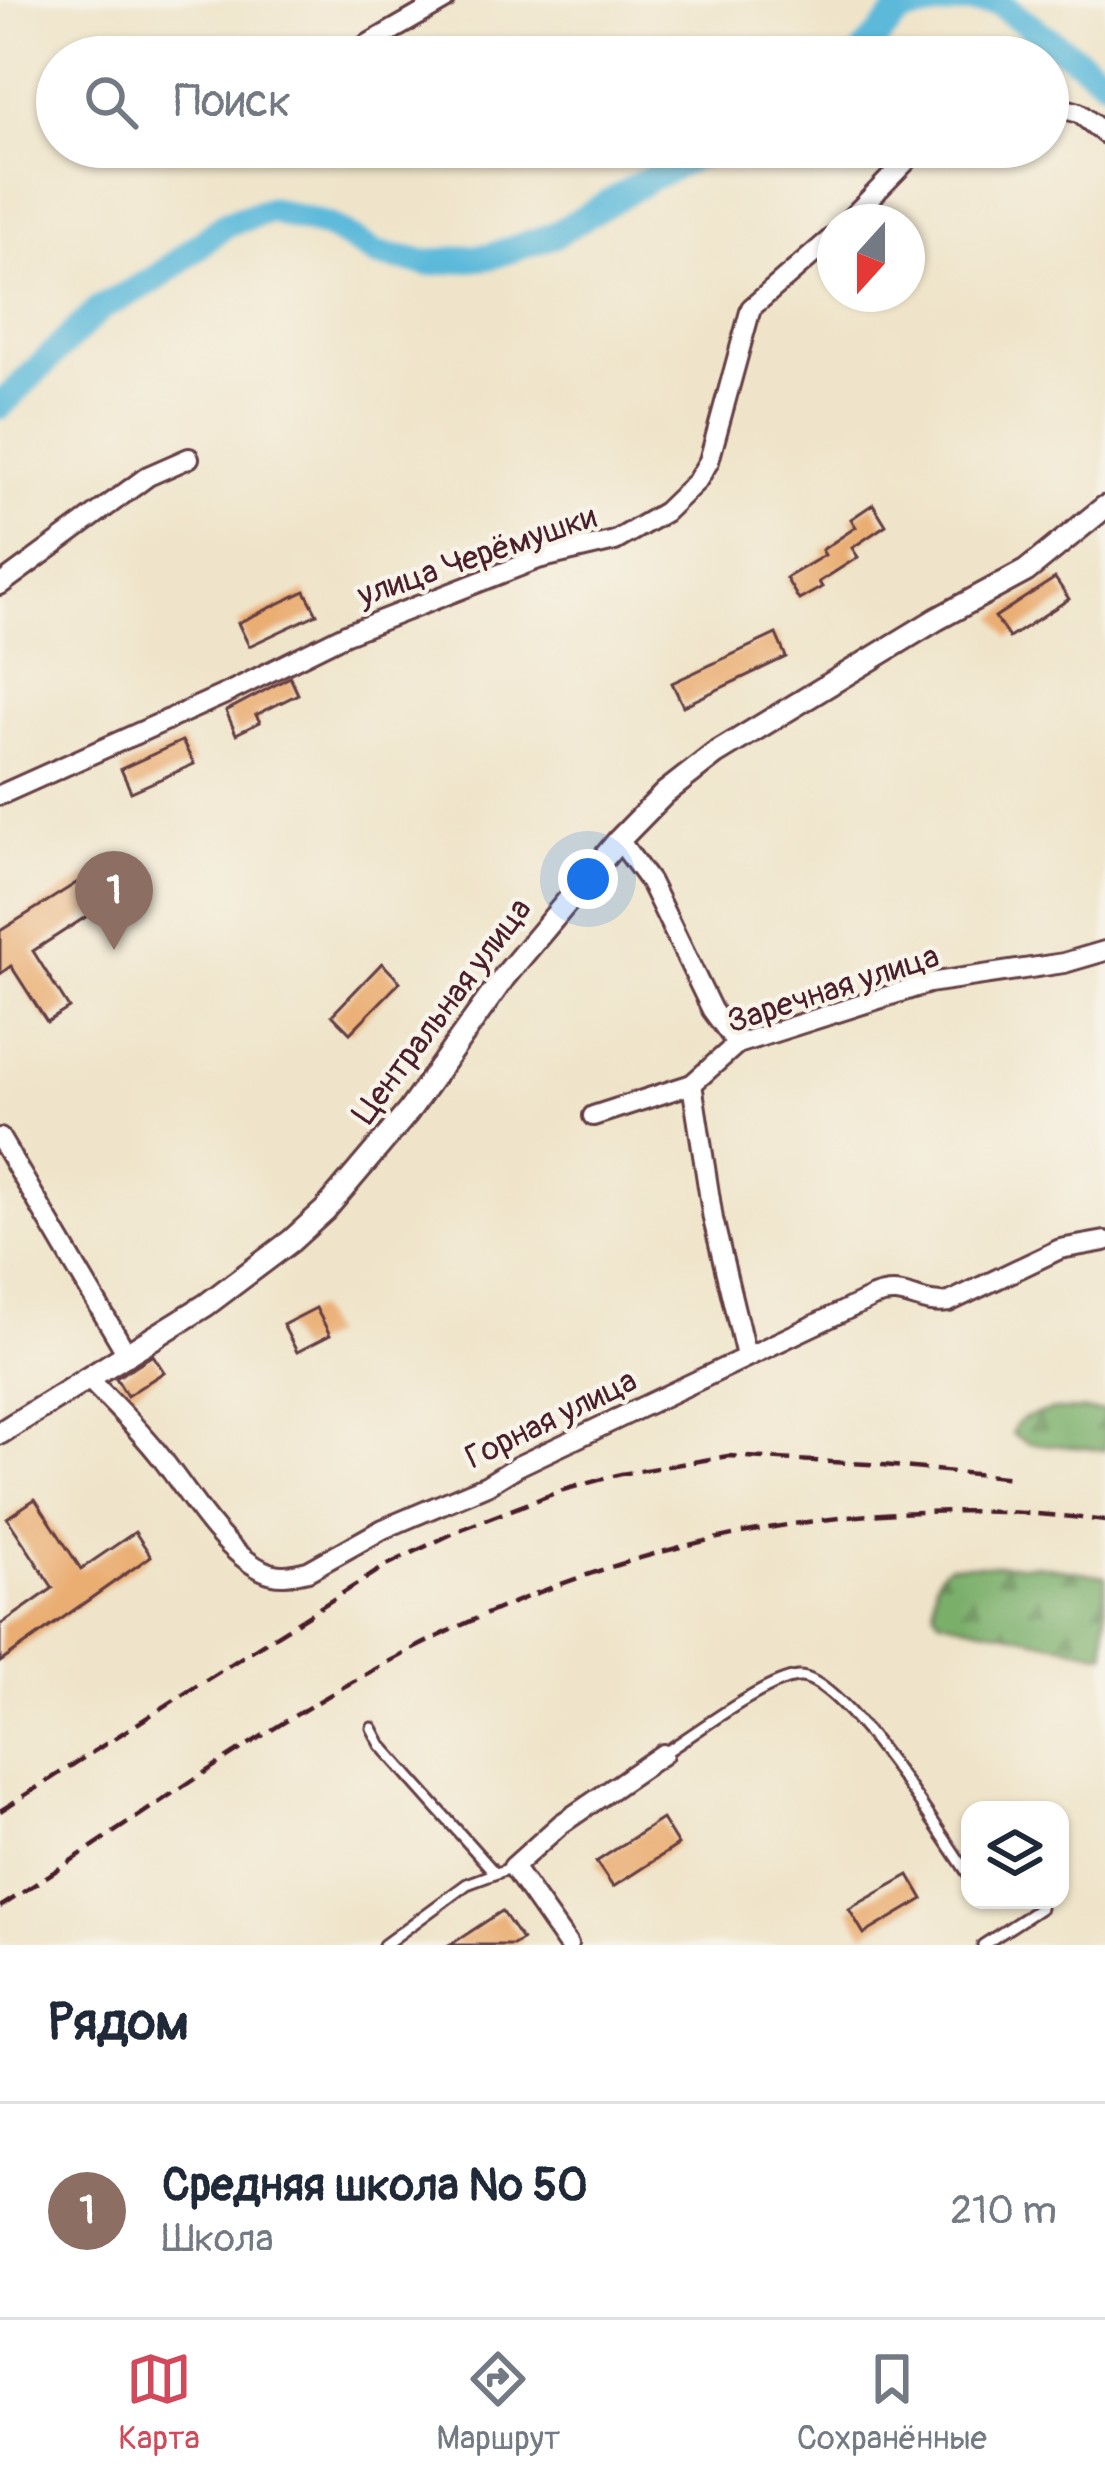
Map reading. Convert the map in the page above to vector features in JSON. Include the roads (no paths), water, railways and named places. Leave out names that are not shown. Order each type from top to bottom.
[{"type":"street","points":[[381,36],[438,2]]},
{"type":"street","points":[[1069,109],[1105,134]]},
{"type":"street","points":[[865,204],[900,168]]},
{"type":"street","name":"улица Черёмушки","points":[[0,795],[346,634],[538,560],[615,541],[665,512],[697,482],[709,461],[751,308],[817,251]]},
{"type":"street","points":[[0,585],[148,476],[189,458]]},
{"type":"street","name":"Центральная улица","points":[[0,1433],[247,1277],[325,1210],[386,1140],[506,976],[619,840],[665,793],[715,754],[937,619],[1026,571],[1105,507]]},
{"type":"street","points":[[619,840],[650,882],[712,1010],[737,1045]]},
{"type":"street","name":"Заречная улица","points":[[593,1116],[692,1084],[737,1045],[928,983],[1064,963],[1105,951]]},
{"type":"street","points":[[692,1084],[713,1219],[746,1356]]},
{"type":"street","points":[[0,1138],[128,1356]]},
{"type":"street","name":"Горная улица","points":[[89,1379],[158,1453],[238,1552],[262,1570],[290,1576],[884,1292],[936,1304],[949,1302],[1060,1249],[1105,1241]]},
{"type":"street","points":[[568,1945],[504,1870],[663,1754]]},
{"type":"lane","points":[[663,1754],[771,1686],[810,1677],[836,1695],[886,1754],[961,1863]]},
{"type":"lane","points":[[372,1728],[381,1745],[504,1870],[447,1896],[385,1945]]},
{"type":"lane","points":[[983,1945],[1038,1909]]},
{"type":"waterway","points":[[878,36],[900,11],[963,1],[996,2],[1044,36]]},
{"type":"waterway","points":[[1069,54],[1105,79]]},
{"type":"waterway","points":[[0,406],[99,309],[157,278],[226,224],[270,210],[328,226],[377,254],[427,263],[492,256],[554,235],[671,168]]},
{"type":"railway","points":[[0,1811],[387,1565],[462,1529],[563,1490],[621,1474],[728,1456],[1015,1478]]},
{"type":"railway","points":[[0,1907],[356,1680],[491,1612],[575,1579],[660,1552],[836,1518],[1015,1513],[1105,1521]]},
{"type":"place","name":"Средняя школа № 50","points":[[114,950]]}]
